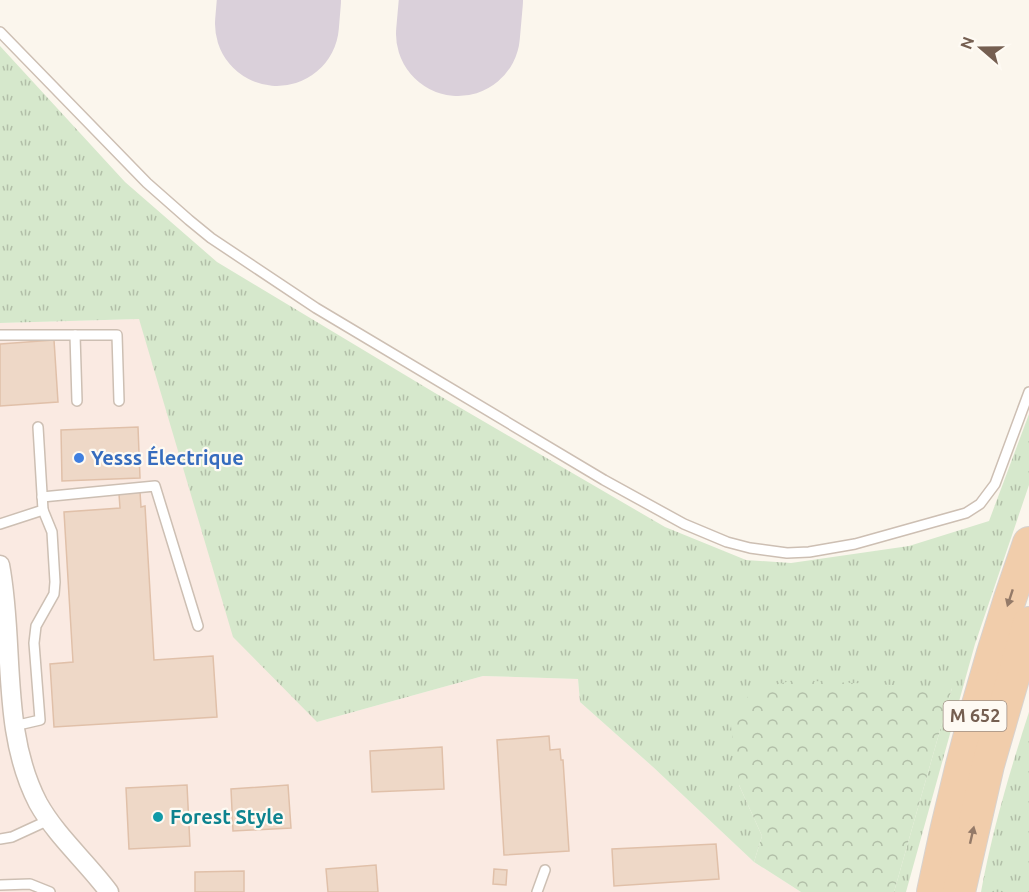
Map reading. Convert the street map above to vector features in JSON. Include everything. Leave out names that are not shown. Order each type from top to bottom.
[{"type":"highway","name":"M 652","points":[[933,892],[970,737],[1000,631],[1029,543]]},
{"type":"highway","name":"M 652","points":[[959,892],[991,753],[1029,623]]},
{"type":"highway","points":[[920,892],[938,825],[970,737]]},
{"type":"street","points":[[0,565],[6,607],[14,727],[24,772],[38,802],[61,837],[109,892]]},
{"type":"lane","points":[[0,32],[147,183],[212,238],[316,308],[604,480],[706,535],[769,552],[809,552],[855,544],[966,513],[980,504],[995,484],[1029,392]]},
{"type":"lane","points":[[0,335],[117,335],[120,401]]},
{"type":"lane","points":[[75,335],[77,402]]},
{"type":"lane","points":[[14,727],[40,720],[35,634],[40,615],[54,594],[55,582],[52,532],[42,497],[38,427]]},
{"type":"lane","points":[[42,497],[155,486],[198,626]]},
{"type":"lane","points":[[0,524],[44,510]]},
{"type":"lane","points":[[0,839],[12,837],[49,820]]},
{"type":"lane","points":[[537,892],[545,870]]},
{"type":"lane","points":[[0,885],[30,884],[50,892]]},
{"type":"shaded area","points":[[139,319],[317,722],[483,676],[578,679],[580,702],[754,862],[801,892],[0,892],[0,323]]},
{"type":"green space","points":[[0,46],[125,182],[217,262],[665,527],[746,560],[791,563],[909,546],[989,521],[1029,414],[1029,485],[975,644],[906,892],[894,892],[952,688],[739,785],[762,836],[754,862],[580,702],[578,679],[483,676],[317,722],[233,637],[139,319],[0,323]]},
{"type":"green space","points":[[794,680],[952,688],[894,892],[801,892],[754,862],[762,836],[739,785],[731,726],[751,691]]},
{"type":"green space","points":[[1029,712],[1029,892],[981,892],[1002,801]]},
{"type":"building","points":[[54,340],[58,402],[0,406],[0,344]]},
{"type":"building","points":[[138,427],[140,478],[62,481],[61,430]]},
{"type":"building","points":[[140,492],[141,507],[145,506],[154,660],[213,656],[217,717],[54,727],[50,664],[73,662],[64,512],[120,508],[119,494]]},
{"type":"building","points":[[549,736],[550,750],[560,749],[561,760],[563,760],[569,851],[504,855],[497,740]]},
{"type":"building","points":[[442,747],[444,789],[372,792],[370,751]]},
{"type":"building","name":"Forest Style","points":[[187,785],[190,846],[129,849],[126,788]]},
{"type":"building","points":[[288,785],[291,828],[233,831],[231,789]]},
{"type":"building","points":[[716,844],[719,879],[614,886],[612,849]]},
{"type":"building","points":[[376,865],[378,892],[328,892],[326,869]]},
{"type":"building","points":[[494,869],[507,870],[506,885],[493,884]]},
{"type":"building","points":[[244,871],[244,892],[195,892],[195,872]]},
{"type":"runway","points":[[277,24],[279,0]]},
{"type":"runway","points":[[458,34],[461,0]]},
{"type":"place","name":"Yesss Électrique","points":[[79,458]]},
{"type":"place","name":"Forest Style","points":[[158,817]]}]
